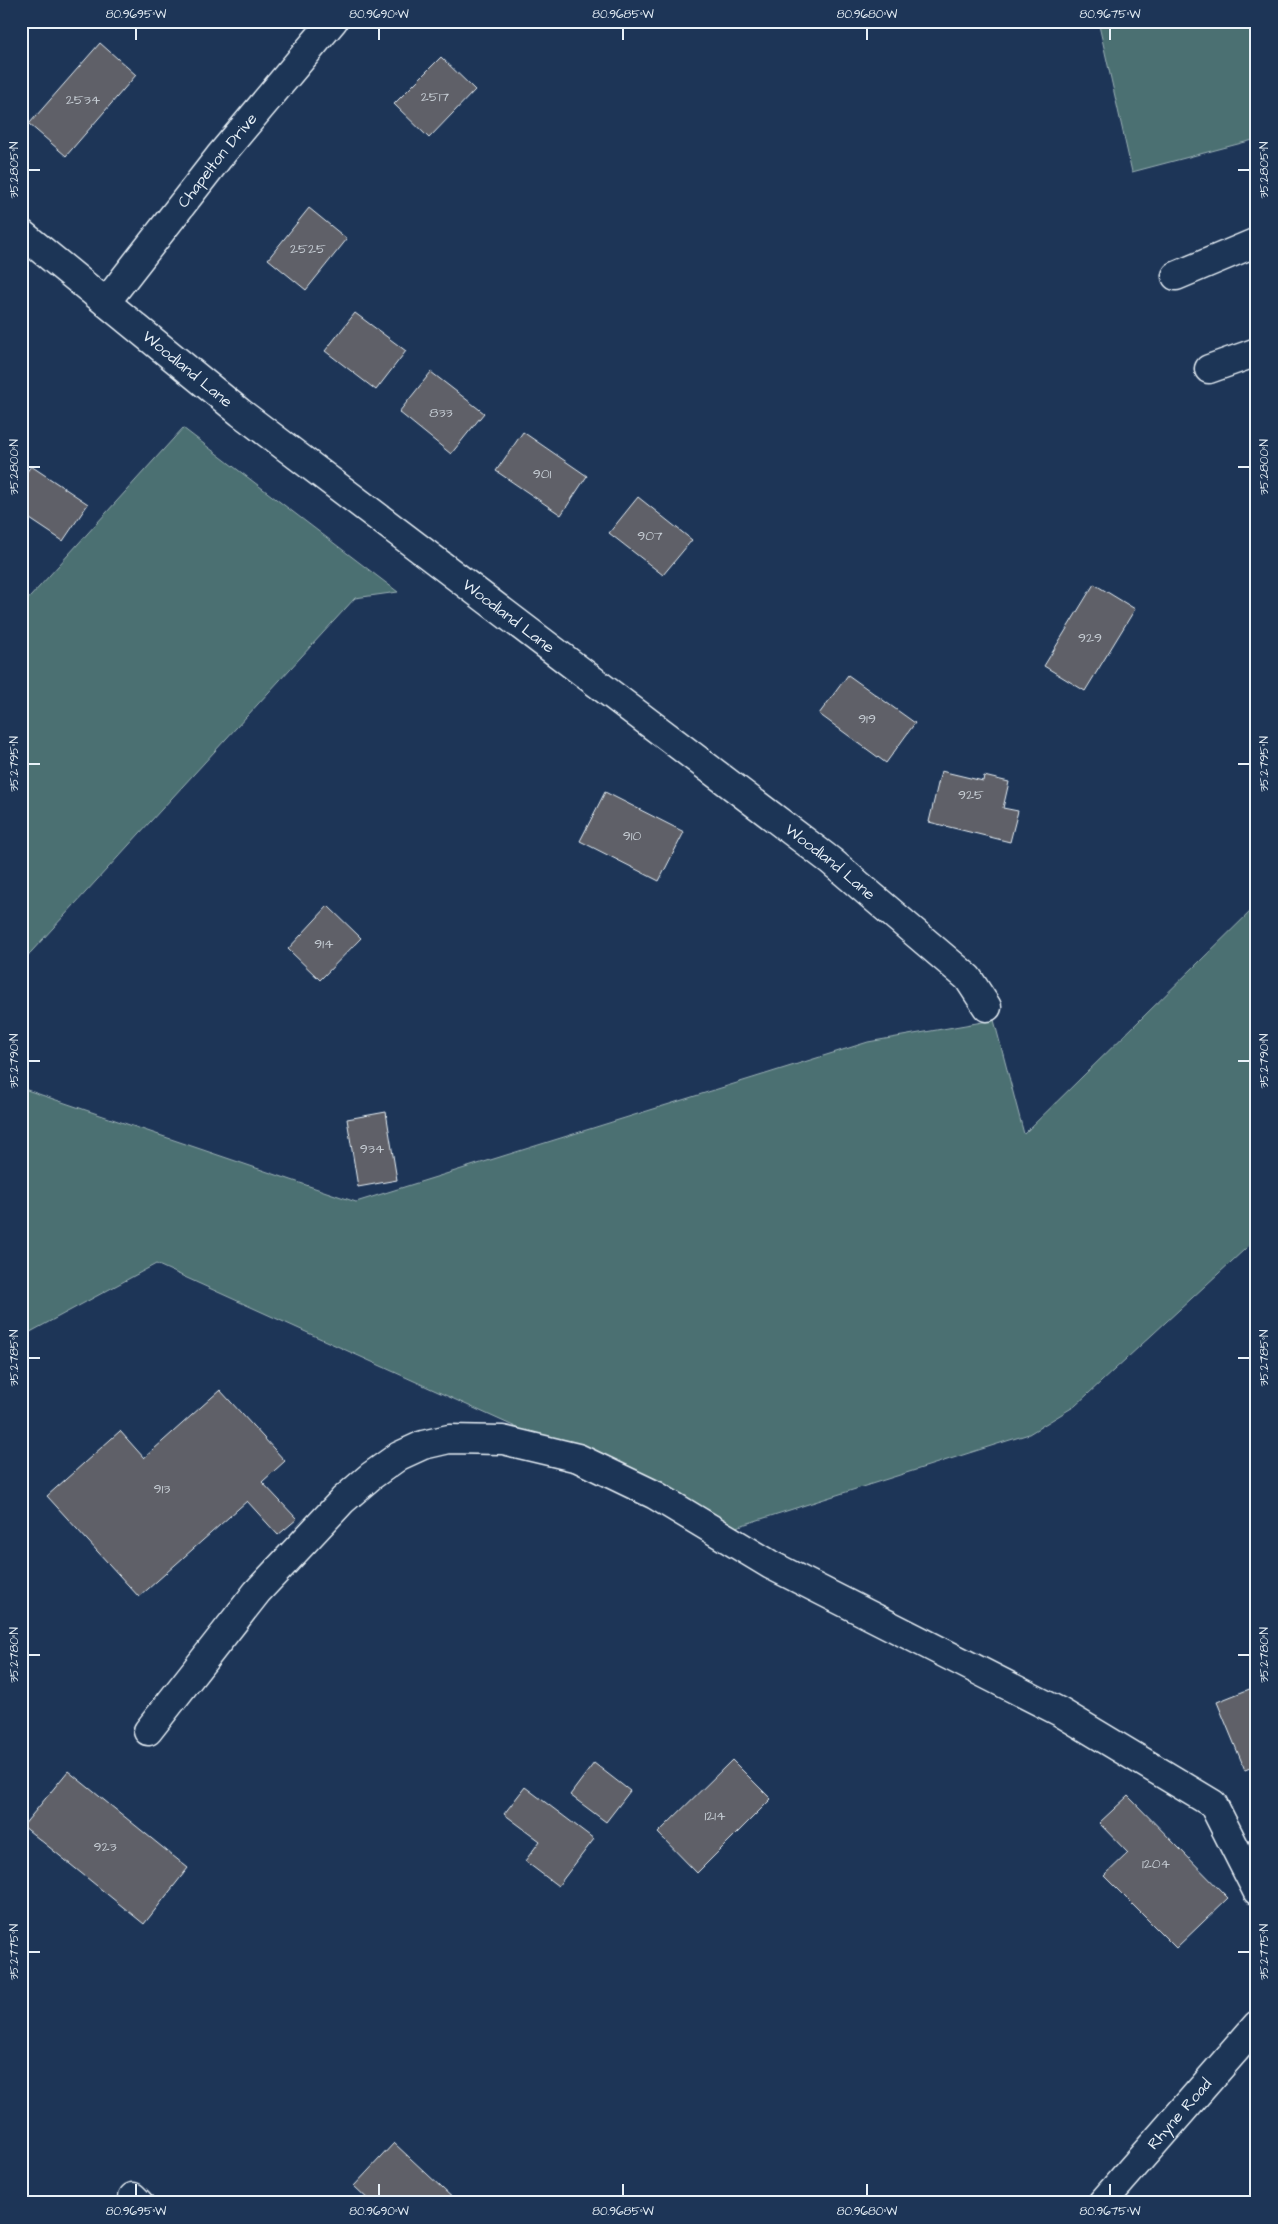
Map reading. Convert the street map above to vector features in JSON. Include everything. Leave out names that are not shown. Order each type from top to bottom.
[{"type":"street","name":"Chapelton Drive","points":[[106,302],[218,156],[333,21]]},
{"type":"street","name":"Woodland Lane","points":[[21,233],[241,413],[830,861],[905,921],[968,978],[987,1007]]},
{"type":"street","points":[[1176,276],[1257,242]]},
{"type":"street","points":[[1209,369],[1257,352]]},
{"type":"street","points":[[148,1731],[256,1592],[343,1500],[371,1476],[399,1456],[423,1445],[448,1439],[503,1440],[578,1458],[655,1495],[771,1565],[1068,1717],[1212,1804],[1257,1891]]},
{"type":"street","name":"Rhyne Road","points":[[1102,2203],[1257,2025]]},
{"type":"green space","points":[[1098,21],[1257,21],[1257,133],[1253,140],[1132,172]]},
{"type":"green space","points":[[183,428],[398,592],[355,598],[21,963],[21,607]]},
{"type":"green space","points":[[1257,905],[1257,1238],[1075,1406],[1029,1434],[736,1527],[156,1264],[21,1337],[21,1088],[356,1202],[868,1042],[994,1020],[1024,1134]]},
{"type":"building","points":[[100,43],[136,75],[66,156],[29,124]]},
{"type":"building","points":[[441,57],[475,90],[429,138],[394,104]]},
{"type":"building","points":[[309,208],[347,239],[306,290],[268,259]]},
{"type":"building","points":[[355,313],[406,351],[376,390],[325,351]]},
{"type":"building","points":[[431,372],[484,413],[451,454],[399,412]]},
{"type":"building","points":[[523,432],[587,476],[561,515],[496,471]]},
{"type":"building","points":[[31,466],[88,504],[63,541],[21,513],[21,480]]},
{"type":"building","points":[[638,497],[692,540],[663,575],[609,533]]},
{"type":"building","points":[[1094,584],[1135,609],[1085,691],[1044,666]]},
{"type":"building","points":[[848,675],[915,723],[886,763],[819,714]]},
{"type":"building","points":[[941,771],[983,781],[984,776],[1009,782],[1003,808],[1018,811],[1010,842],[929,822]]},
{"type":"building","points":[[605,792],[684,832],[659,881],[580,841]]},
{"type":"building","points":[[328,906],[361,938],[320,980],[288,949]]},
{"type":"building","points":[[386,1112],[397,1180],[358,1187],[347,1119]]},
{"type":"building","points":[[220,1390],[285,1461],[262,1482],[297,1519],[278,1535],[247,1501],[139,1597],[47,1496],[120,1431],[144,1458]]},
{"type":"building","points":[[1257,1686],[1257,1765],[1245,1770],[1217,1702]]},
{"type":"building","points":[[732,1760],[771,1799],[697,1873],[658,1833]]},
{"type":"building","points":[[594,1763],[630,1791],[606,1822],[570,1795]]},
{"type":"building","points":[[68,1771],[188,1868],[144,1924],[23,1826]]},
{"type":"building","points":[[525,1787],[594,1839],[558,1886],[525,1861],[540,1841],[504,1814]]},
{"type":"building","points":[[1128,1796],[1228,1898],[1176,1948],[1104,1876],[1128,1853],[1099,1823]]},
{"type":"building","points":[[394,2143],[458,2203],[372,2203],[354,2186]]}]
